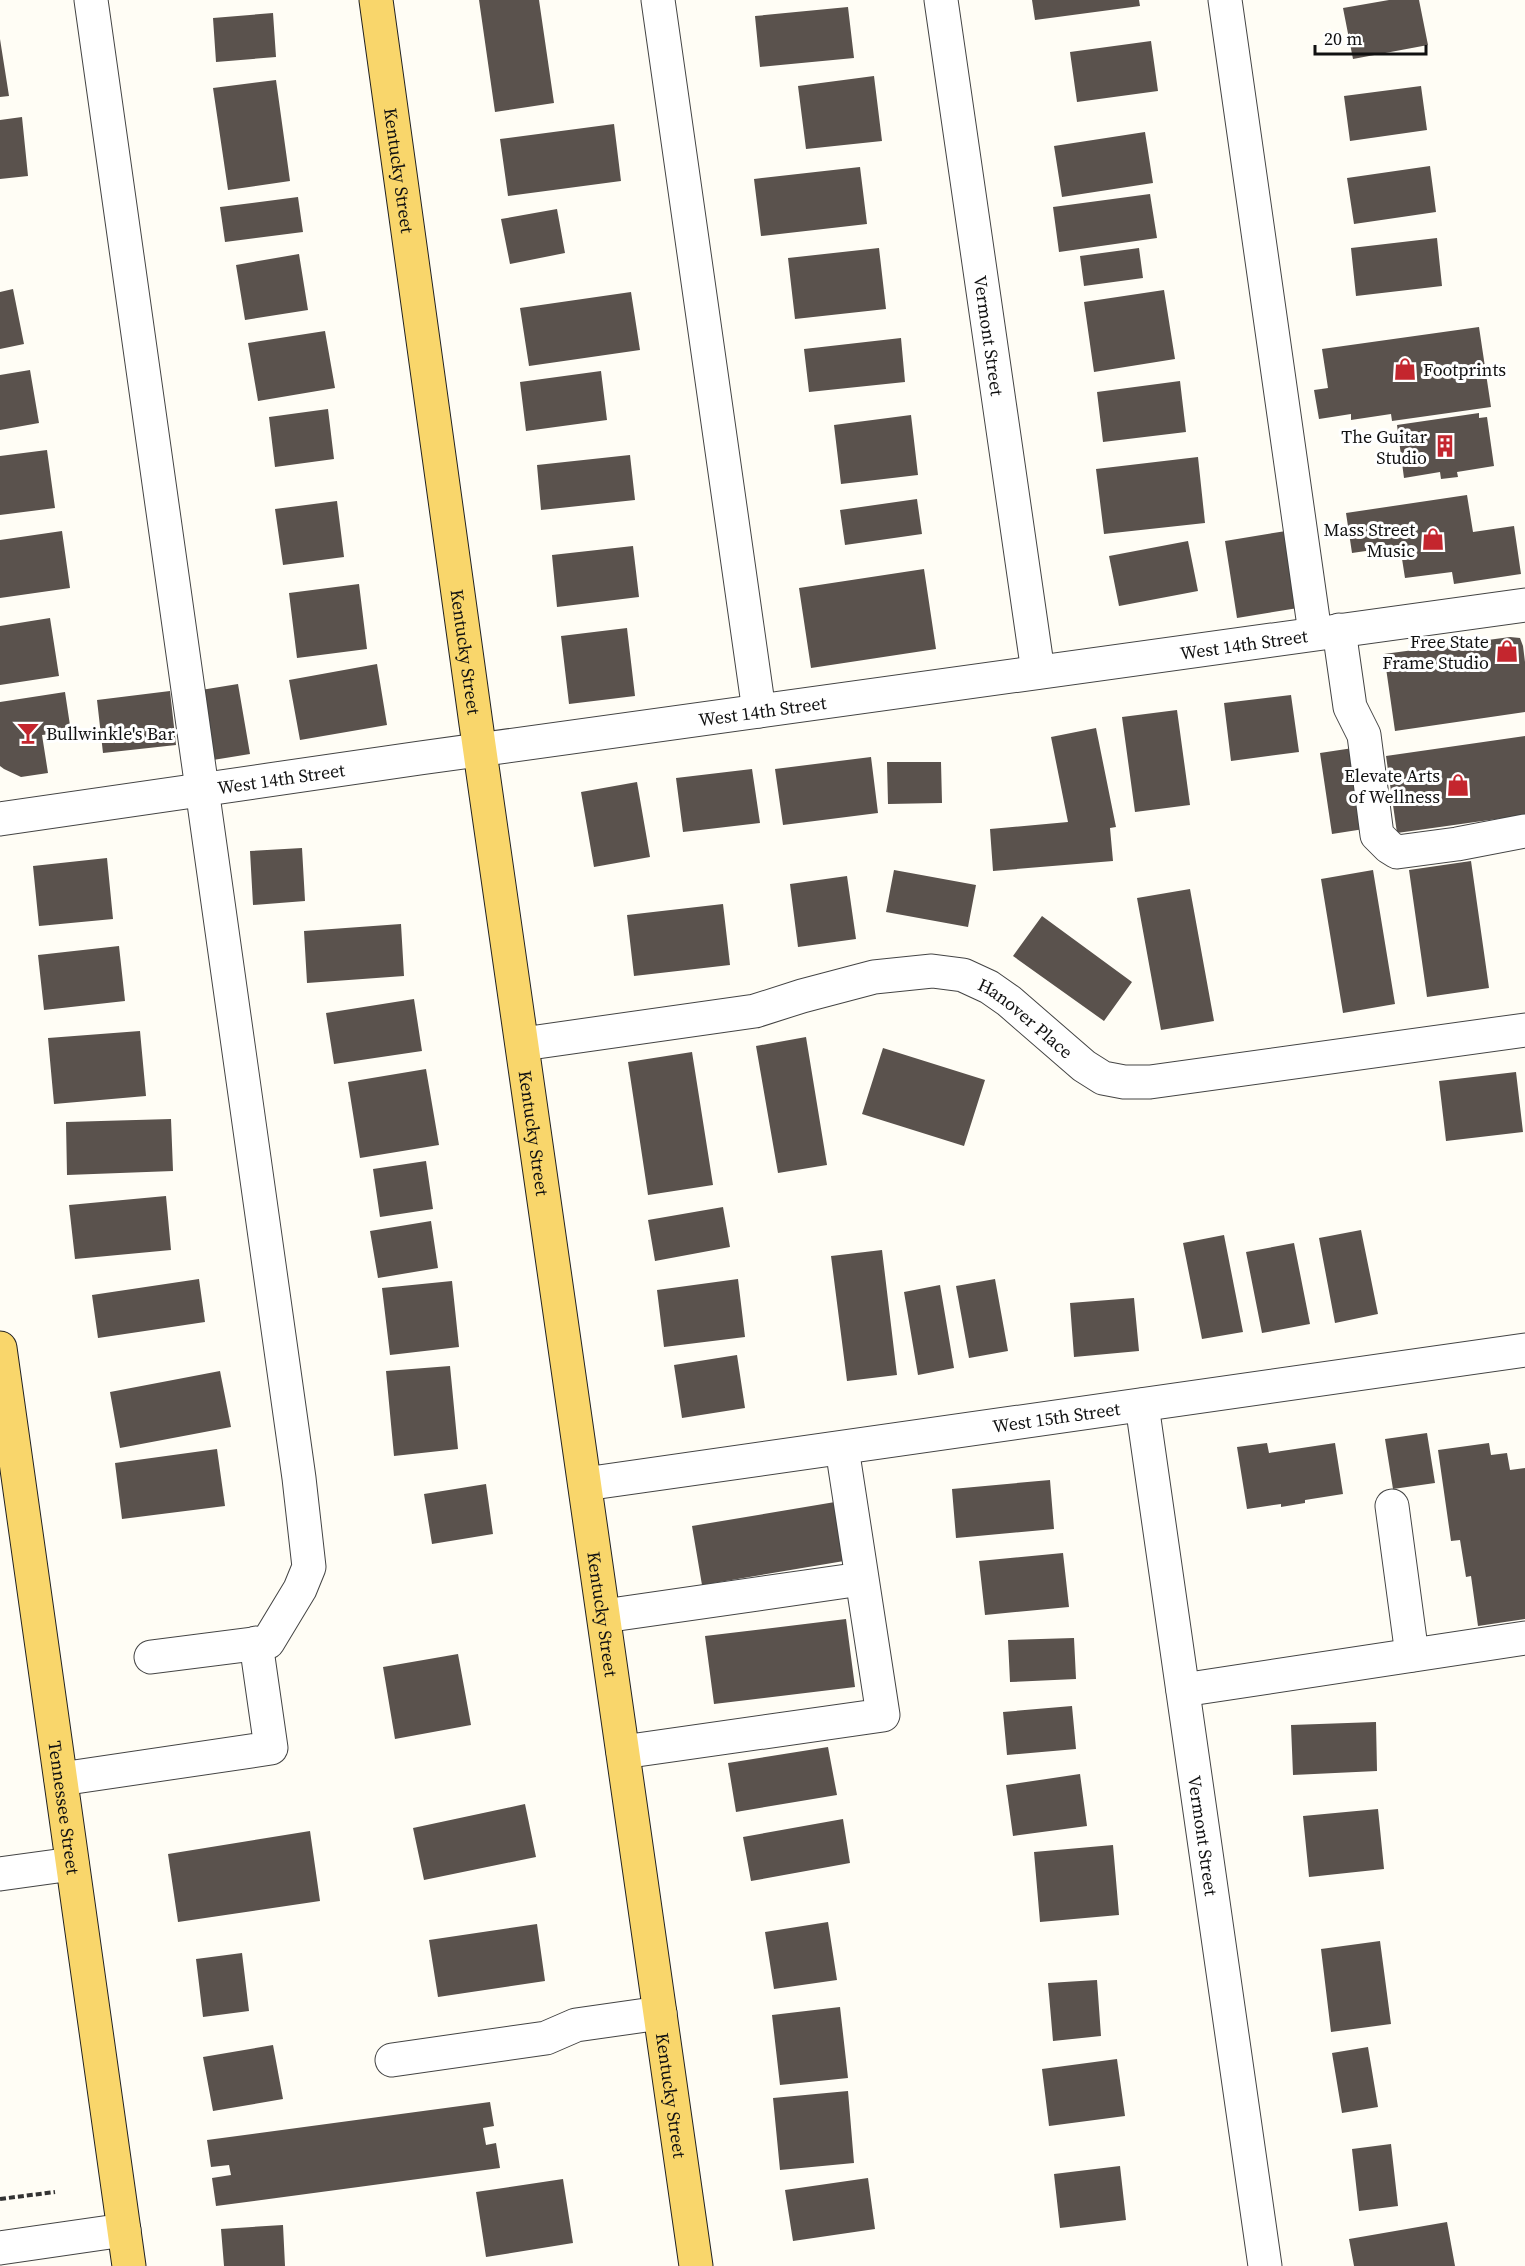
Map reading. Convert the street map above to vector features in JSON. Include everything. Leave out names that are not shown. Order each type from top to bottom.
[{"type":"main road","name":"Kentucky Street","points":[[376,0],[480,750],[696,2266]]},
{"type":"main road","name":"Tennessee Street","points":[[0,1348],[129,2266]]},
{"type":"street","points":[[91,0],[299,1478],[309,1567],[300,1589],[268,1642],[151,1658]]},
{"type":"street","points":[[658,0],[759,711]]},
{"type":"street","name":"Vermont Street","points":[[941,0],[1038,672]]},
{"type":"street","points":[[1225,0],[1327,632],[1350,707],[1364,735],[1377,835],[1397,852],[1457,844],[1525,831]]},
{"type":"street","name":"West 14th Street","points":[[0,819],[1525,604]]},
{"type":"street","name":"Hanover Place","points":[[523,1044],[755,1011],[874,977],[932,971],[963,975],[990,987],[1084,1066],[1103,1078],[1124,1082],[1150,1082],[1525,1030]]},
{"type":"street","name":"West 15th Street","points":[[585,1484],[1525,1350]]},
{"type":"street","name":"Vermont Street","points":[[1142,1405],[1265,2266]]},
{"type":"street","points":[[623,1752],[883,1715],[842,1448]]},
{"type":"street","points":[[1392,1506],[1412,1655]]},
{"type":"street","points":[[604,1616],[861,1579]]},
{"type":"street","points":[[1183,1690],[1525,1638]]},
{"type":"street","points":[[61,1779],[271,1748],[256,1643]]},
{"type":"street","points":[[0,1874],[72,1864]]},
{"type":"street","points":[[392,2060],[546,2038],[576,2025],[660,2013]]},
{"type":"street","points":[[0,2248],[123,2230]]},
{"type":"path","points":[[0,2199],[55,2192]]},
{"type":"building","points":[[479,0],[539,0],[554,103],[495,112]]},
{"type":"building","points":[[1032,0],[1139,0],[1140,6],[1035,20]]},
{"type":"building","points":[[1389,0],[1419,0],[1428,45],[1353,59],[1343,8]]},
{"type":"building","points":[[848,7],[854,58],[760,67],[755,16]]},
{"type":"building","points":[[273,13],[276,57],[216,62],[213,18]]},
{"type":"building","points":[[0,39],[9,96],[0,97]]},
{"type":"building","points":[[1151,41],[1158,91],[1077,102],[1070,52]]},
{"type":"building","points":[[874,76],[882,141],[806,149],[798,86]]},
{"type":"building","points":[[276,80],[290,181],[228,190],[213,88]]},
{"type":"building","points":[[1421,86],[1427,130],[1350,141],[1344,96]]},
{"type":"building","points":[[22,117],[28,176],[0,179],[0,120]]},
{"type":"building","points":[[614,124],[621,181],[508,196],[500,139]]},
{"type":"building","points":[[1145,132],[1153,183],[1062,197],[1054,146]]},
{"type":"building","points":[[1430,166],[1436,212],[1354,224],[1347,178]]},
{"type":"building","points":[[860,167],[867,224],[761,236],[754,179]]},
{"type":"building","points":[[1150,194],[1157,238],[1059,252],[1053,207]]},
{"type":"building","points":[[298,197],[303,232],[225,242],[220,207]]},
{"type":"building","points":[[557,209],[565,253],[510,264],[501,219]]},
{"type":"building","points":[[1437,238],[1442,286],[1356,296],[1351,248]]},
{"type":"building","points":[[879,248],[886,309],[795,319],[788,258]]},
{"type":"building","points":[[1139,248],[1143,278],[1084,286],[1080,256]]},
{"type":"building","points":[[299,254],[308,310],[245,320],[236,265]]},
{"type":"building","points":[[13,289],[24,344],[0,349],[0,292]]},
{"type":"building","points":[[1164,290],[1175,359],[1094,372],[1084,302]]},
{"type":"building","points":[[631,292],[640,350],[529,366],[520,308]]},
{"type":"building","name":"Footprints","points":[[1479,327],[1491,407],[1392,421],[1391,414],[1351,420],[1351,414],[1319,419],[1314,390],[1328,388],[1322,349]]},
{"type":"building","points":[[325,331],[335,388],[258,401],[248,343]]},
{"type":"building","points":[[901,338],[905,382],[809,392],[804,349]]},
{"type":"building","points":[[30,370],[39,423],[0,430],[0,375]]},
{"type":"building","points":[[601,371],[607,420],[526,431],[520,382]]},
{"type":"building","points":[[1180,381],[1186,432],[1103,442],[1097,392]]},
{"type":"building","points":[[328,409],[334,459],[275,467],[269,417]]},
{"type":"building","name":"The Guitar Studio","points":[[1479,413],[1479,418],[1487,417],[1494,466],[1457,472],[1458,477],[1441,479],[1440,472],[1404,478],[1397,425]]},
{"type":"building","points":[[911,415],[918,475],[841,484],[834,425]]},
{"type":"building","points":[[47,450],[55,508],[0,515],[0,456]]},
{"type":"building","points":[[630,455],[635,500],[541,510],[537,465]]},
{"type":"building","points":[[1198,457],[1205,523],[1104,534],[1096,469]]},
{"type":"building","name":"Mass Street Music","points":[[1467,495],[1473,532],[1514,526],[1521,574],[1454,584],[1452,572],[1405,578],[1400,546],[1352,553],[1346,513]]},
{"type":"building","points":[[917,499],[922,534],[845,545],[840,510]]},
{"type":"building","points":[[337,501],[344,557],[283,565],[275,509]]},
{"type":"building","points":[[62,531],[70,588],[0,598],[0,540]]},
{"type":"building","points":[[1286,531],[1298,608],[1237,618],[1225,541]]},
{"type":"building","points":[[1188,541],[1198,591],[1119,606],[1109,556]]},
{"type":"building","points":[[633,546],[639,597],[557,607],[552,555]]},
{"type":"building","points":[[924,569],[936,649],[811,668],[799,588]]},
{"type":"building","points":[[359,584],[367,649],[297,658],[289,593]]},
{"type":"building","points":[[50,618],[59,676],[0,685],[0,626]]},
{"type":"building","points":[[627,628],[635,696],[569,704],[561,636]]},
{"type":"building","points":[[1510,637],[1520,638],[1523,646],[1525,712],[1395,731],[1384,654]]},
{"type":"building","points":[[377,664],[387,725],[300,740],[289,680]]},
{"type":"building","points":[[238,684],[250,754],[213,760],[201,690]]},
{"type":"building","points":[[170,691],[176,745],[103,753],[97,700]]},
{"type":"building","name":"Bullwinkle's Bar","points":[[65,692],[71,732],[42,735],[48,773],[21,777],[0,766],[0,702]]},
{"type":"building","points":[[1291,695],[1299,752],[1231,761],[1224,703]]},
{"type":"building","points":[[1177,710],[1190,805],[1135,812],[1122,717]]},
{"type":"building","points":[[1096,728],[1116,827],[1110,828],[1113,861],[993,871],[990,829],[1068,822],[1051,737]]},
{"type":"building","name":"Elevate Arts of Wellness","points":[[1525,736],[1525,815],[1397,833],[1386,756]]},
{"type":"building","points":[[1353,748],[1364,829],[1332,834],[1320,753]]},
{"type":"building","points":[[871,757],[878,813],[783,825],[775,769]]},
{"type":"building","points":[[887,762],[941,762],[942,803],[888,804]]},
{"type":"building","points":[[752,769],[760,823],[683,832],[676,778]]},
{"type":"building","points":[[637,782],[650,857],[594,867],[581,792]]},
{"type":"building","points":[[302,848],[305,901],[253,905],[250,851]]},
{"type":"building","points":[[107,858],[113,919],[39,926],[33,866]]},
{"type":"building","points":[[1471,861],[1489,988],[1427,997],[1409,870]]},
{"type":"building","points":[[894,870],[976,885],[968,927],[886,912]]},
{"type":"building","points":[[1373,870],[1395,1004],[1343,1013],[1321,879]]},
{"type":"building","points":[[847,876],[856,939],[798,947],[790,884]]},
{"type":"building","points":[[1190,889],[1214,1021],[1161,1030],[1137,898]]},
{"type":"building","points":[[723,904],[730,965],[634,976],[627,915]]},
{"type":"building","points":[[1042,916],[1132,982],[1104,1021],[1013,956]]},
{"type":"building","points":[[401,924],[404,976],[307,983],[304,931]]},
{"type":"building","points":[[119,946],[125,1001],[44,1010],[38,955]]},
{"type":"building","points":[[414,999],[422,1051],[334,1064],[326,1013]]},
{"type":"building","points":[[140,1031],[146,1096],[54,1104],[48,1038]]},
{"type":"building","points":[[806,1037],[827,1165],[778,1173],[756,1046]]},
{"type":"building","points":[[883,1048],[985,1080],[964,1146],[862,1114]]},
{"type":"building","points":[[692,1052],[713,1185],[648,1195],[628,1062]]},
{"type":"building","points":[[426,1069],[439,1145],[360,1158],[348,1082]]},
{"type":"building","points":[[1516,1072],[1523,1132],[1446,1141],[1439,1081]]},
{"type":"building","points":[[171,1119],[173,1171],[67,1175],[66,1122]]},
{"type":"building","points":[[426,1161],[433,1209],[380,1217],[373,1169]]},
{"type":"building","points":[[166,1196],[171,1250],[75,1259],[69,1205]]},
{"type":"building","points":[[723,1207],[730,1247],[655,1261],[648,1220]]},
{"type":"building","points":[[431,1221],[438,1268],[378,1278],[370,1231]]},
{"type":"building","points":[[1361,1230],[1378,1314],[1335,1323],[1319,1238]]},
{"type":"building","points":[[1224,1235],[1243,1332],[1202,1339],[1183,1243]]},
{"type":"building","points":[[1294,1243],[1310,1324],[1262,1333],[1246,1252]]},
{"type":"building","points":[[882,1250],[897,1375],[847,1381],[831,1256]]},
{"type":"building","points":[[199,1279],[205,1322],[98,1338],[92,1295]]},
{"type":"building","points":[[738,1279],[745,1337],[664,1347],[657,1290]]},
{"type":"building","points":[[995,1279],[1008,1351],[969,1358],[956,1286]]},
{"type":"building","points":[[452,1281],[459,1347],[390,1355],[382,1288]]},
{"type":"building","points":[[940,1285],[954,1368],[918,1375],[904,1292]]},
{"type":"building","points":[[1134,1298],[1139,1351],[1074,1357],[1070,1303]]},
{"type":"building","points":[[737,1355],[745,1408],[682,1418],[674,1365]]},
{"type":"building","points":[[450,1366],[458,1449],[394,1456],[386,1371]]},
{"type":"building","points":[[220,1371],[231,1427],[120,1448],[110,1392]]},
{"type":"building","points":[[1427,1433],[1435,1483],[1393,1489],[1385,1439]]},
{"type":"building","points":[[1267,1443],[1269,1453],[1335,1443],[1343,1494],[1305,1500],[1305,1503],[1281,1507],[1281,1504],[1247,1509],[1237,1447]]},
{"type":"building","points":[[1489,1443],[1491,1455],[1507,1453],[1510,1470],[1525,1468],[1525,1619],[1478,1626],[1471,1576],[1466,1577],[1460,1540],[1451,1541],[1438,1450]]},
{"type":"building","points":[[217,1449],[225,1506],[122,1519],[115,1463]]},
{"type":"building","points":[[1050,1480],[1054,1529],[956,1538],[952,1489]]},
{"type":"building","points":[[486,1484],[493,1534],[432,1544],[424,1494]]},
{"type":"building","points":[[835,1502],[844,1561],[702,1585],[692,1526]]},
{"type":"building","points":[[1063,1553],[1069,1607],[985,1615],[979,1561]]},
{"type":"building","points":[[846,1619],[855,1687],[714,1704],[705,1636]]},
{"type":"building","points":[[1074,1638],[1076,1679],[1010,1682],[1008,1640]]},
{"type":"building","points":[[458,1654],[471,1725],[395,1739],[383,1667]]},
{"type":"building","points":[[1072,1706],[1076,1749],[1007,1755],[1003,1712]]},
{"type":"building","points":[[1376,1722],[1377,1771],[1293,1775],[1291,1725]]},
{"type":"building","points":[[828,1747],[837,1795],[736,1812],[728,1763]]},
{"type":"building","points":[[1080,1774],[1087,1826],[1013,1836],[1006,1785]]},
{"type":"building","points":[[525,1804],[536,1857],[424,1880],[413,1828]]},
{"type":"building","points":[[1378,1809],[1384,1869],[1309,1877],[1303,1816]]},
{"type":"building","points":[[843,1819],[850,1863],[751,1881],[743,1837]]},
{"type":"building","points":[[310,1831],[320,1901],[178,1922],[168,1854]]},
{"type":"building","points":[[1113,1845],[1119,1915],[1040,1922],[1034,1852]]},
{"type":"building","points":[[828,1922],[837,1980],[774,1989],[765,1932]]},
{"type":"building","points":[[537,1924],[545,1981],[438,1997],[429,1940]]},
{"type":"building","points":[[1380,1941],[1391,2024],[1331,2032],[1321,1949]]},
{"type":"building","points":[[242,1953],[249,2011],[203,2017],[196,1959]]},
{"type":"building","points":[[1097,1980],[1101,2036],[1053,2041],[1048,1983]]},
{"type":"building","points":[[840,2007],[848,2078],[780,2085],[772,2015]]},
{"type":"building","points":[[273,2045],[283,2099],[213,2111],[203,2057]]},
{"type":"building","points":[[1368,2047],[1378,2107],[1342,2113],[1332,2053]]},
{"type":"building","points":[[1117,2059],[1125,2116],[1049,2126],[1042,2069]]},
{"type":"building","points":[[848,2091],[854,2163],[780,2170],[773,2098]]},
{"type":"building","points":[[490,2102],[494,2126],[483,2128],[486,2145],[496,2143],[500,2168],[216,2206],[212,2178],[231,2175],[229,2165],[211,2167],[207,2140]]},
{"type":"building","points":[[1391,2144],[1398,2206],[1359,2211],[1352,2149]]},
{"type":"building","points":[[1120,2166],[1126,2220],[1060,2228],[1054,2174]]},
{"type":"building","points":[[868,2178],[875,2229],[793,2241],[785,2190]]},
{"type":"building","points":[[563,2179],[573,2243],[486,2257],[476,2192]]},
{"type":"building","points":[[1447,2222],[1455,2266],[1354,2266],[1349,2239]]},
{"type":"building","points":[[283,2225],[285,2266],[224,2266],[221,2229]]},
{"type":"place","name":"Footprints","points":[[1405,369]]},
{"type":"place","name":"The Guitar Studio","points":[[1445,446]]},
{"type":"place","name":"Mass Street Music","points":[[1433,539]]},
{"type":"place","name":"Free State Frame Studio","points":[[1507,651]]},
{"type":"place","name":"Bullwinkle's Bar","points":[[28,733]]},
{"type":"place","name":"Elevate Arts of Wellness","points":[[1458,785]]}]
